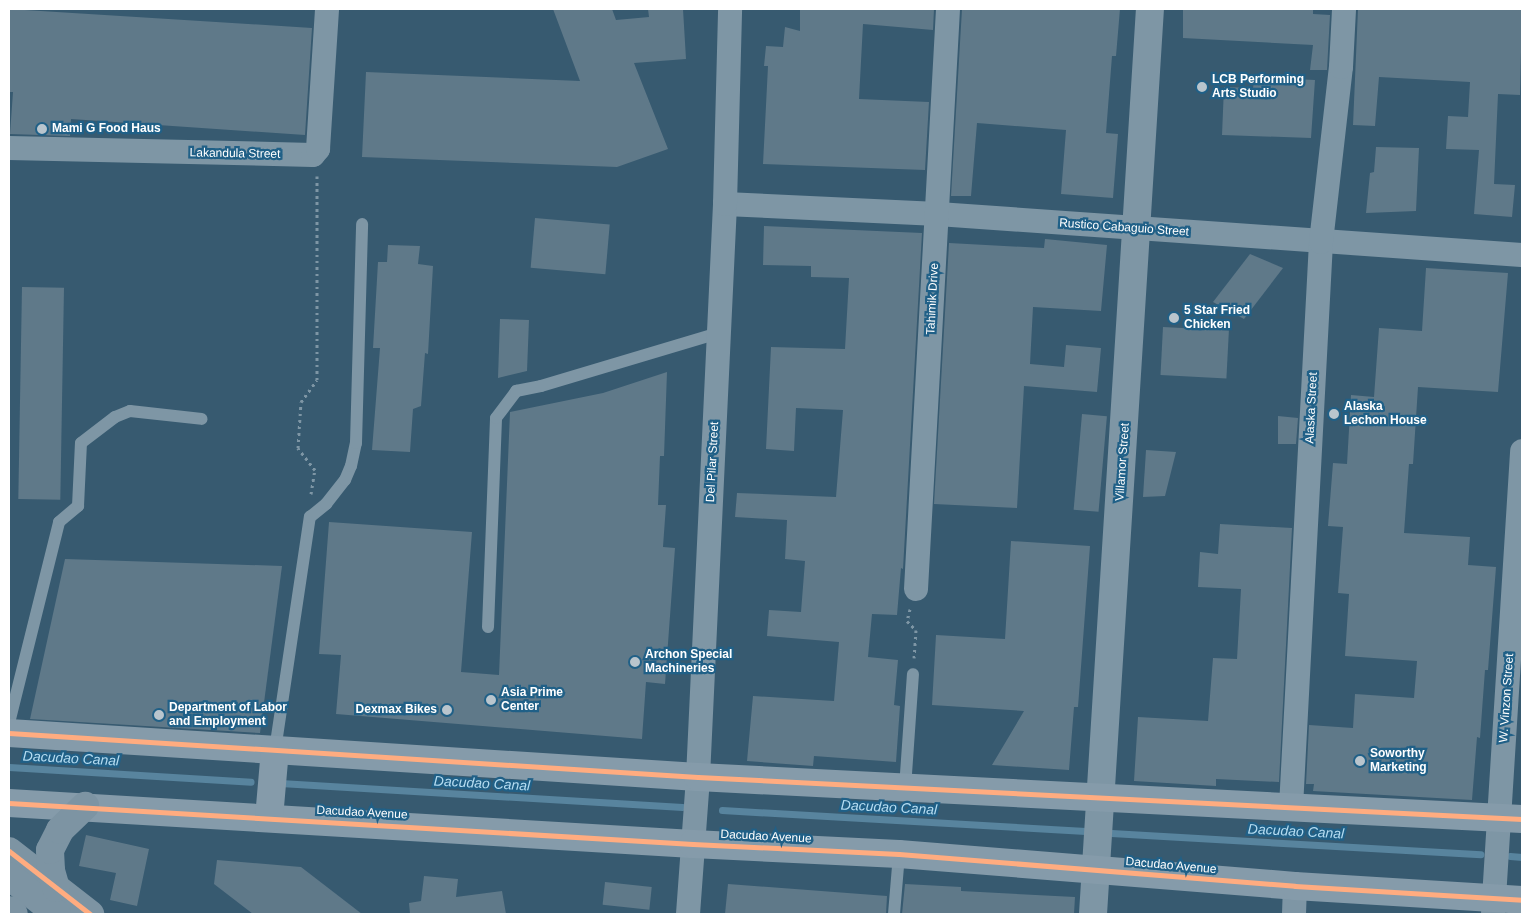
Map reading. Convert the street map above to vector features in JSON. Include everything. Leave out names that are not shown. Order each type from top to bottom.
[{"type":"main road","points":[[9,733],[698,777],[1511,818]]},
{"type":"main road","points":[[269,818],[275,750]]},
{"type":"main road","name":"Dacudao Avenue","points":[[9,803],[85,806],[693,844],[899,854],[1295,886],[1494,906],[1522,900]]},
{"type":"main road","points":[[57,901],[51,870],[50,850],[60,830],[85,806]]},
{"type":"main road","points":[[9,851],[57,901]]},
{"type":"main road","points":[[9,876],[57,901],[90,914]]},
{"type":"main road","points":[[9,910],[14,914]]},
{"type":"street","points":[[313,155],[318,149],[327,9]]},
{"type":"street","name":"Del Pilar Street","points":[[688,914],[698,777],[725,204],[730,9]]},
{"type":"street","name":"Tahimik Drive","points":[[916,589],[948,9]]},
{"type":"street","name":"Villamor Street","points":[[1093,914],[1138,229],[1150,9]]},
{"type":"street","name":"Alaska Street","points":[[1292,807],[1321,242],[1341,67],[1344,9]]},
{"type":"street","name":"Lakandula Street","points":[[9,148],[313,155]]},
{"type":"street","name":"Rustico Cabaguio Street","points":[[725,204],[938,214],[1522,255]]},
{"type":"street","name":"W. Vinzon Street","points":[[1494,906],[1511,818],[1522,451]]},
{"type":"street","points":[[1294,914],[1295,886]]},
{"type":"lane","points":[[275,750],[310,517],[326,504],[345,480],[352,466],[356,442],[362,224]]},
{"type":"lane","points":[[488,627],[496,418],[516,391],[541,386],[719,333]]},
{"type":"lane","points":[[9,723],[59,522],[78,506],[80,443],[115,417],[130,411],[202,418]]},
{"type":"lane","points":[[905,788],[913,674]]},
{"type":"lane","points":[[894,914],[899,854]]},
{"type":"path","points":[[310,517],[314,470],[298,448],[301,402],[317,380],[318,195],[316,166],[313,155]]},
{"type":"path","points":[[913,674],[916,630],[907,621],[916,589]]},
{"type":"building","points":[[9,9],[312,28],[305,135],[71,119],[70,136],[10,134],[13,92],[9,92]]},
{"type":"building","points":[[553,9],[612,9],[616,20],[649,17],[648,9],[683,9],[686,59],[634,63],[668,149],[617,167],[362,157],[366,72],[580,81]]},
{"type":"building","points":[[800,9],[934,9],[933,30],[863,24],[859,99],[929,102],[925,170],[763,164],[768,66],[764,66],[766,46],[783,47],[785,27],[800,31]]},
{"type":"building","points":[[962,9],[1120,9],[1116,56],[1112,56],[1106,133],[1118,134],[1113,198],[1061,194],[1066,130],[977,123],[971,196],[951,196]]},
{"type":"building","points":[[1183,9],[1313,9],[1313,14],[1330,15],[1327,70],[1310,70],[1313,45],[1183,38]]},
{"type":"building","points":[[1358,9],[1522,9],[1520,95],[1498,94],[1494,184],[1515,185],[1512,217],[1474,214],[1479,150],[1446,149],[1448,116],[1468,117],[1470,82],[1379,77],[1375,126],[1353,125]]},
{"type":"building","points":[[1255,77],[1315,80],[1311,138],[1222,135],[1224,87],[1253,88]]},
{"type":"building","points":[[1376,147],[1419,148],[1416,211],[1366,213],[1370,173],[1374,172]]},
{"type":"building","points":[[535,218],[610,225],[605,274],[531,268]]},
{"type":"building","points":[[764,226],[922,233],[903,569],[901,568],[897,615],[872,614],[868,657],[898,660],[894,705],[900,706],[896,762],[814,756],[813,766],[747,761],[753,696],[834,701],[839,642],[767,636],[769,610],[801,612],[805,561],[785,559],[787,520],[735,517],[737,493],[836,497],[843,410],[796,408],[794,451],[766,449],[771,347],[845,349],[849,278],[811,277],[811,266],[763,265]]},
{"type":"building","points":[[1045,239],[1107,245],[1101,311],[1033,307],[1030,364],[1064,367],[1066,345],[1101,348],[1097,392],[1024,386],[1017,508],[934,504],[949,243],[1044,248]]},
{"type":"building","points":[[388,245],[420,246],[418,264],[433,266],[428,354],[425,353],[421,406],[413,409],[410,452],[372,450],[380,348],[373,348],[378,262],[387,262]]},
{"type":"building","points":[[1250,254],[1283,268],[1244,319],[1213,302]]},
{"type":"building","points":[[1426,268],[1508,273],[1498,392],[1418,387],[1413,464],[1409,464],[1404,533],[1470,537],[1468,565],[1496,567],[1488,670],[1485,670],[1480,738],[1477,737],[1472,800],[1313,791],[1314,784],[1306,784],[1309,725],[1353,728],[1355,694],[1414,698],[1417,661],[1345,656],[1349,594],[1338,593],[1343,527],[1328,526],[1333,463],[1347,464],[1351,395],[1374,397],[1379,328],[1422,331]]},
{"type":"building","points":[[22,287],[64,288],[60,500],[18,499]]},
{"type":"building","points":[[500,319],[529,320],[527,371],[498,378]]},
{"type":"building","points":[[1163,327],[1229,330],[1226,378],[1160,375]]},
{"type":"building","points":[[667,372],[664,456],[660,456],[658,505],[666,505],[663,547],[675,548],[665,684],[646,682],[642,739],[336,714],[341,655],[319,654],[329,522],[472,532],[461,672],[499,675],[510,412],[603,393]]},
{"type":"building","points":[[1082,414],[1107,416],[1099,512],[1074,510]]},
{"type":"building","points":[[1278,416],[1298,418],[1296,444],[1278,444]]},
{"type":"building","points":[[1146,450],[1176,452],[1165,496],[1143,497]]},
{"type":"building","points":[[1220,524],[1292,528],[1279,782],[1216,779],[1216,786],[1134,781],[1138,717],[1208,721],[1213,658],[1237,659],[1241,589],[1198,587],[1200,552],[1218,554]]},
{"type":"building","points":[[1011,541],[1090,546],[1078,707],[1074,707],[1069,770],[992,765],[1024,711],[932,705],[936,635],[1005,639]]},
{"type":"building","points":[[65,559],[282,566],[260,733],[30,719]]},
{"type":"building","points":[[86,835],[149,849],[137,906],[110,900],[116,873],[79,866]]},
{"type":"building","points":[[217,860],[301,867],[362,914],[253,914],[214,884]]},
{"type":"building","points":[[424,876],[458,879],[456,897],[502,891],[506,914],[410,914],[409,903],[421,901]]},
{"type":"building","points":[[605,882],[652,887],[649,910],[603,905]]},
{"type":"building","points":[[728,884],[887,896],[886,914],[725,914]]},
{"type":"building","points":[[905,884],[961,887],[961,891],[1075,897],[1074,914],[902,914]]},
{"type":"waterway","name":"Dacudao Canal","points":[[9,767],[251,782]]},
{"type":"waterway","name":"Dacudao Canal","points":[[280,783],[682,807]]},
{"type":"waterway","name":"Dacudao Canal","points":[[722,810],[1085,831]]},
{"type":"waterway","name":"Dacudao Canal","points":[[1111,833],[1480,854]]},
{"type":"waterway","name":"Dacudao Canal","points":[[1510,856],[1522,857]]},
{"type":"cycle path","points":[[9,733],[698,777],[1522,819]]},
{"type":"cycle path","points":[[9,803],[693,844],[899,854],[1295,886],[1522,900]]},
{"type":"cycle path","points":[[9,851],[90,914]]},
{"type":"place","name":"LCB Performing Arts Studio","points":[[1202,87]]},
{"type":"place","name":"Mami G Food Haus","points":[[42,129]]},
{"type":"place","name":"5 Star Fried Chicken","points":[[1174,318]]},
{"type":"place","name":"Alaska Lechon House","points":[[1334,414]]},
{"type":"place","name":"Archon Special Machineries","points":[[635,662]]},
{"type":"place","name":"Asia Prime Center","points":[[491,700]]},
{"type":"place","name":"Dexmax Bikes","points":[[447,710]]},
{"type":"place","name":"Department of Labor and Employment","points":[[159,715]]},
{"type":"place","name":"Soworthy Marketing","points":[[1360,761]]}]
